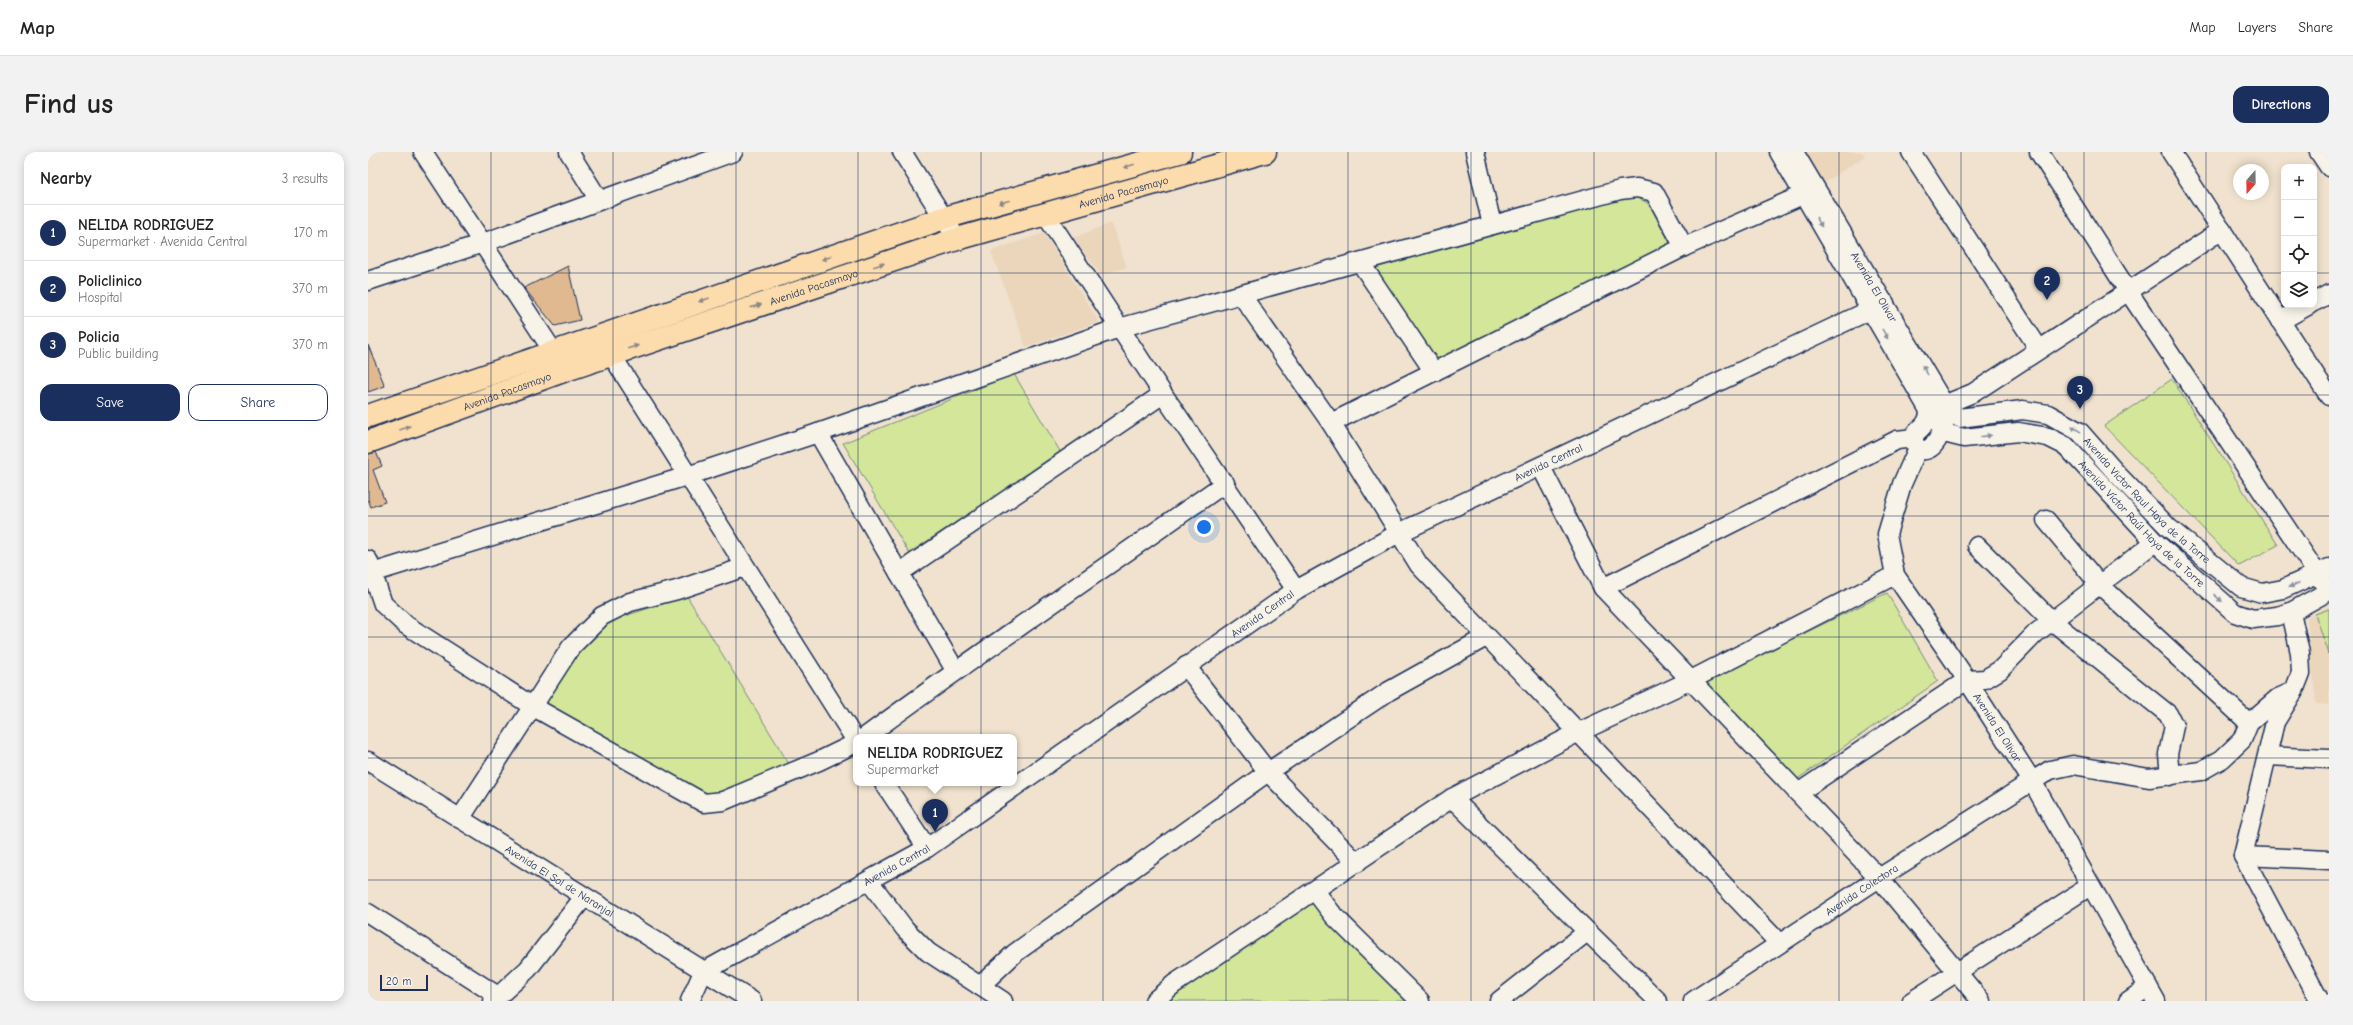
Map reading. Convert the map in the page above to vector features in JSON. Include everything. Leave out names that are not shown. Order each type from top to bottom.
[{"type":"main road","name":"Avenida Pacasmayo","points":[[368,416],[553,351],[944,218],[1180,152]]},
{"type":"main road","name":"Avenida Pacasmayo","points":[[368,442],[611,354],[957,239],[1265,152]]},
{"type":"street","points":[[423,152],[566,370]]},
{"type":"street","points":[[569,152],[599,200]]},
{"type":"street","points":[[368,281],[483,243],[733,152]]},
{"type":"street","points":[[902,152],[957,239]]},
{"type":"street","points":[[1475,152],[1492,225]]},
{"type":"street","points":[[1331,423],[1684,248],[1810,192],[1779,152]]},
{"type":"street","name":"Avenida El Olivar","points":[[1794,152],[1810,192],[1937,408],[1959,418]]},
{"type":"street","points":[[1911,152],[2039,349]]},
{"type":"street","points":[[2039,152],[2128,291],[2323,571],[2329,591]]},
{"type":"street","points":[[2171,152],[2329,396]]},
{"type":"street","points":[[2319,152],[2329,166]]},
{"type":"street","points":[[853,744],[819,761],[723,801],[704,803],[532,706],[406,625],[383,604],[370,566],[687,476],[1119,328],[1242,296],[1620,190],[1637,188],[1654,192],[1684,248]]},
{"type":"street","points":[[1045,214],[1163,394],[1225,483],[1296,590]]},
{"type":"street","points":[[1603,588],[1897,440],[1918,438],[1928,449],[1942,435],[1945,418],[1937,408],[1973,393],[2222,230]]},
{"type":"street","points":[[1360,262],[1434,372]]},
{"type":"street","points":[[2317,300],[2329,294]]},
{"type":"street","points":[[1242,296],[1331,423],[1418,565],[1486,638],[1780,943]]},
{"type":"street","name":"Avenida Central","points":[[1017,785],[1296,590],[1399,533],[1878,307]]},
{"type":"street","points":[[2280,321],[2304,308]]},
{"type":"street","points":[[611,354],[853,737]]},
{"type":"street","points":[[899,573],[1163,394]]},
{"type":"street","name":"Avenida El Olivar","points":[[1937,408],[1929,418],[1918,438],[1902,484],[1888,534],[1895,575],[1967,680],[2032,781],[2152,994]]},
{"type":"street","name":"Avenida Victor Raul Haya de la Torre","points":[[1959,418],[2023,410],[2048,414],[2080,432],[2117,474],[2169,528],[2241,587],[2262,593],[2283,589],[2323,571]]},
{"type":"street","points":[[818,432],[955,670]]},
{"type":"street","name":"Avenida Víctor Raúl Haya de la Torre","points":[[1942,435],[1964,438],[2018,432],[2048,438],[2066,446],[2154,542],[2235,613],[2253,619],[2291,612],[2329,591]]},
{"type":"street","points":[[1541,467],[1603,588],[1689,681],[1879,878],[1981,1001]]},
{"type":"street","points":[[869,734],[955,670],[1038,616],[1225,483]]},
{"type":"street","points":[[2046,520],[2099,584],[2249,723],[2278,698],[2294,691]]},
{"type":"street","points":[[1798,793],[1967,680],[1985,679],[2000,670],[2036,633],[2154,542]]},
{"type":"street","points":[[1977,546],[2052,621],[2168,714],[2174,726],[2168,754],[2170,776]]},
{"type":"street","points":[[460,819],[571,646],[602,616],[630,602],[677,590],[745,567]]},
{"type":"street","points":[[1154,1001],[1174,984],[1452,798],[1577,733],[1689,681],[1895,575]]},
{"type":"street","points":[[2291,612],[2300,652],[2301,673],[2294,691],[2275,722],[2243,856],[2320,1001]]},
{"type":"street","points":[[980,986],[1015,953],[1268,772],[1389,691],[1486,638]]},
{"type":"street","points":[[1186,666],[1268,772],[1357,863]]},
{"type":"street","name":"Avenida Colectora","points":[[1693,1001],[1879,878],[2050,770],[2073,765],[2149,778],[2201,771],[2222,759],[2242,740],[2249,723]]},
{"type":"street","points":[[2268,756],[2329,759]]},
{"type":"street","name":"Avenida El Sol de Naranjal","points":[[368,761],[703,972],[752,1001]]},
{"type":"street","points":[[886,786],[927,848]]},
{"type":"street","name":"Avenida Central","points":[[703,972],[927,848],[1015,786]]},
{"type":"street","points":[[1452,798],[1658,1001]]},
{"type":"street","points":[[2243,856],[2329,860]]},
{"type":"street","points":[[869,881],[906,930],[928,952],[1003,1001]]},
{"type":"street","points":[[1912,1001],[2090,886]]},
{"type":"street","points":[[1315,891],[1334,916],[1420,1001]]},
{"type":"street","points":[[368,913],[495,999],[528,969],[584,897]]},
{"type":"street","points":[[1498,1001],[1587,932]]},
{"type":"street","points":[[690,1001],[703,972]]},
{"type":"street","points":[[2128,1001],[2152,994]]},
{"type":"shaded area","points":[[1804,152],[1862,152],[1865,156],[1824,183]]},
{"type":"shaded area","points":[[1111,223],[1127,267],[1101,275],[1073,238]]},
{"type":"shaded area","points":[[1044,233],[1099,322],[1026,347],[991,251]]},
{"type":"shaded area","points":[[2329,606],[2329,705],[2316,704],[2307,617]]},
{"type":"green space","points":[[1635,196],[1649,204],[1671,245],[1437,360],[1375,268]]},
{"type":"green space","points":[[1014,374],[1061,453],[909,553],[843,443]]},
{"type":"green space","points":[[2172,379],[2278,545],[2239,566],[2104,426]]},
{"type":"green space","points":[[1887,593],[1938,681],[1796,780],[1702,683]]},
{"type":"green space","points":[[687,596],[789,764],[722,793],[707,795],[542,705],[577,650],[606,622]]},
{"type":"green space","points":[[2329,609],[2329,654],[2315,614]]},
{"type":"green space","points":[[1326,892],[1429,1001],[1166,1001],[1180,989]]},
{"type":"building","points":[[568,266],[580,320],[555,326],[524,288]]},
{"type":"building","points":[[368,345],[385,386],[368,392]]},
{"type":"building","points":[[376,452],[382,466],[373,470],[385,502],[371,507],[368,499],[368,454]]},
{"type":"place","name":"Policlinico","points":[[2047,300]]},
{"type":"place","name":"Policia","points":[[2080,409]]},
{"type":"place","name":"NELIDA RODRIGUEZ","points":[[935,832]]}]
